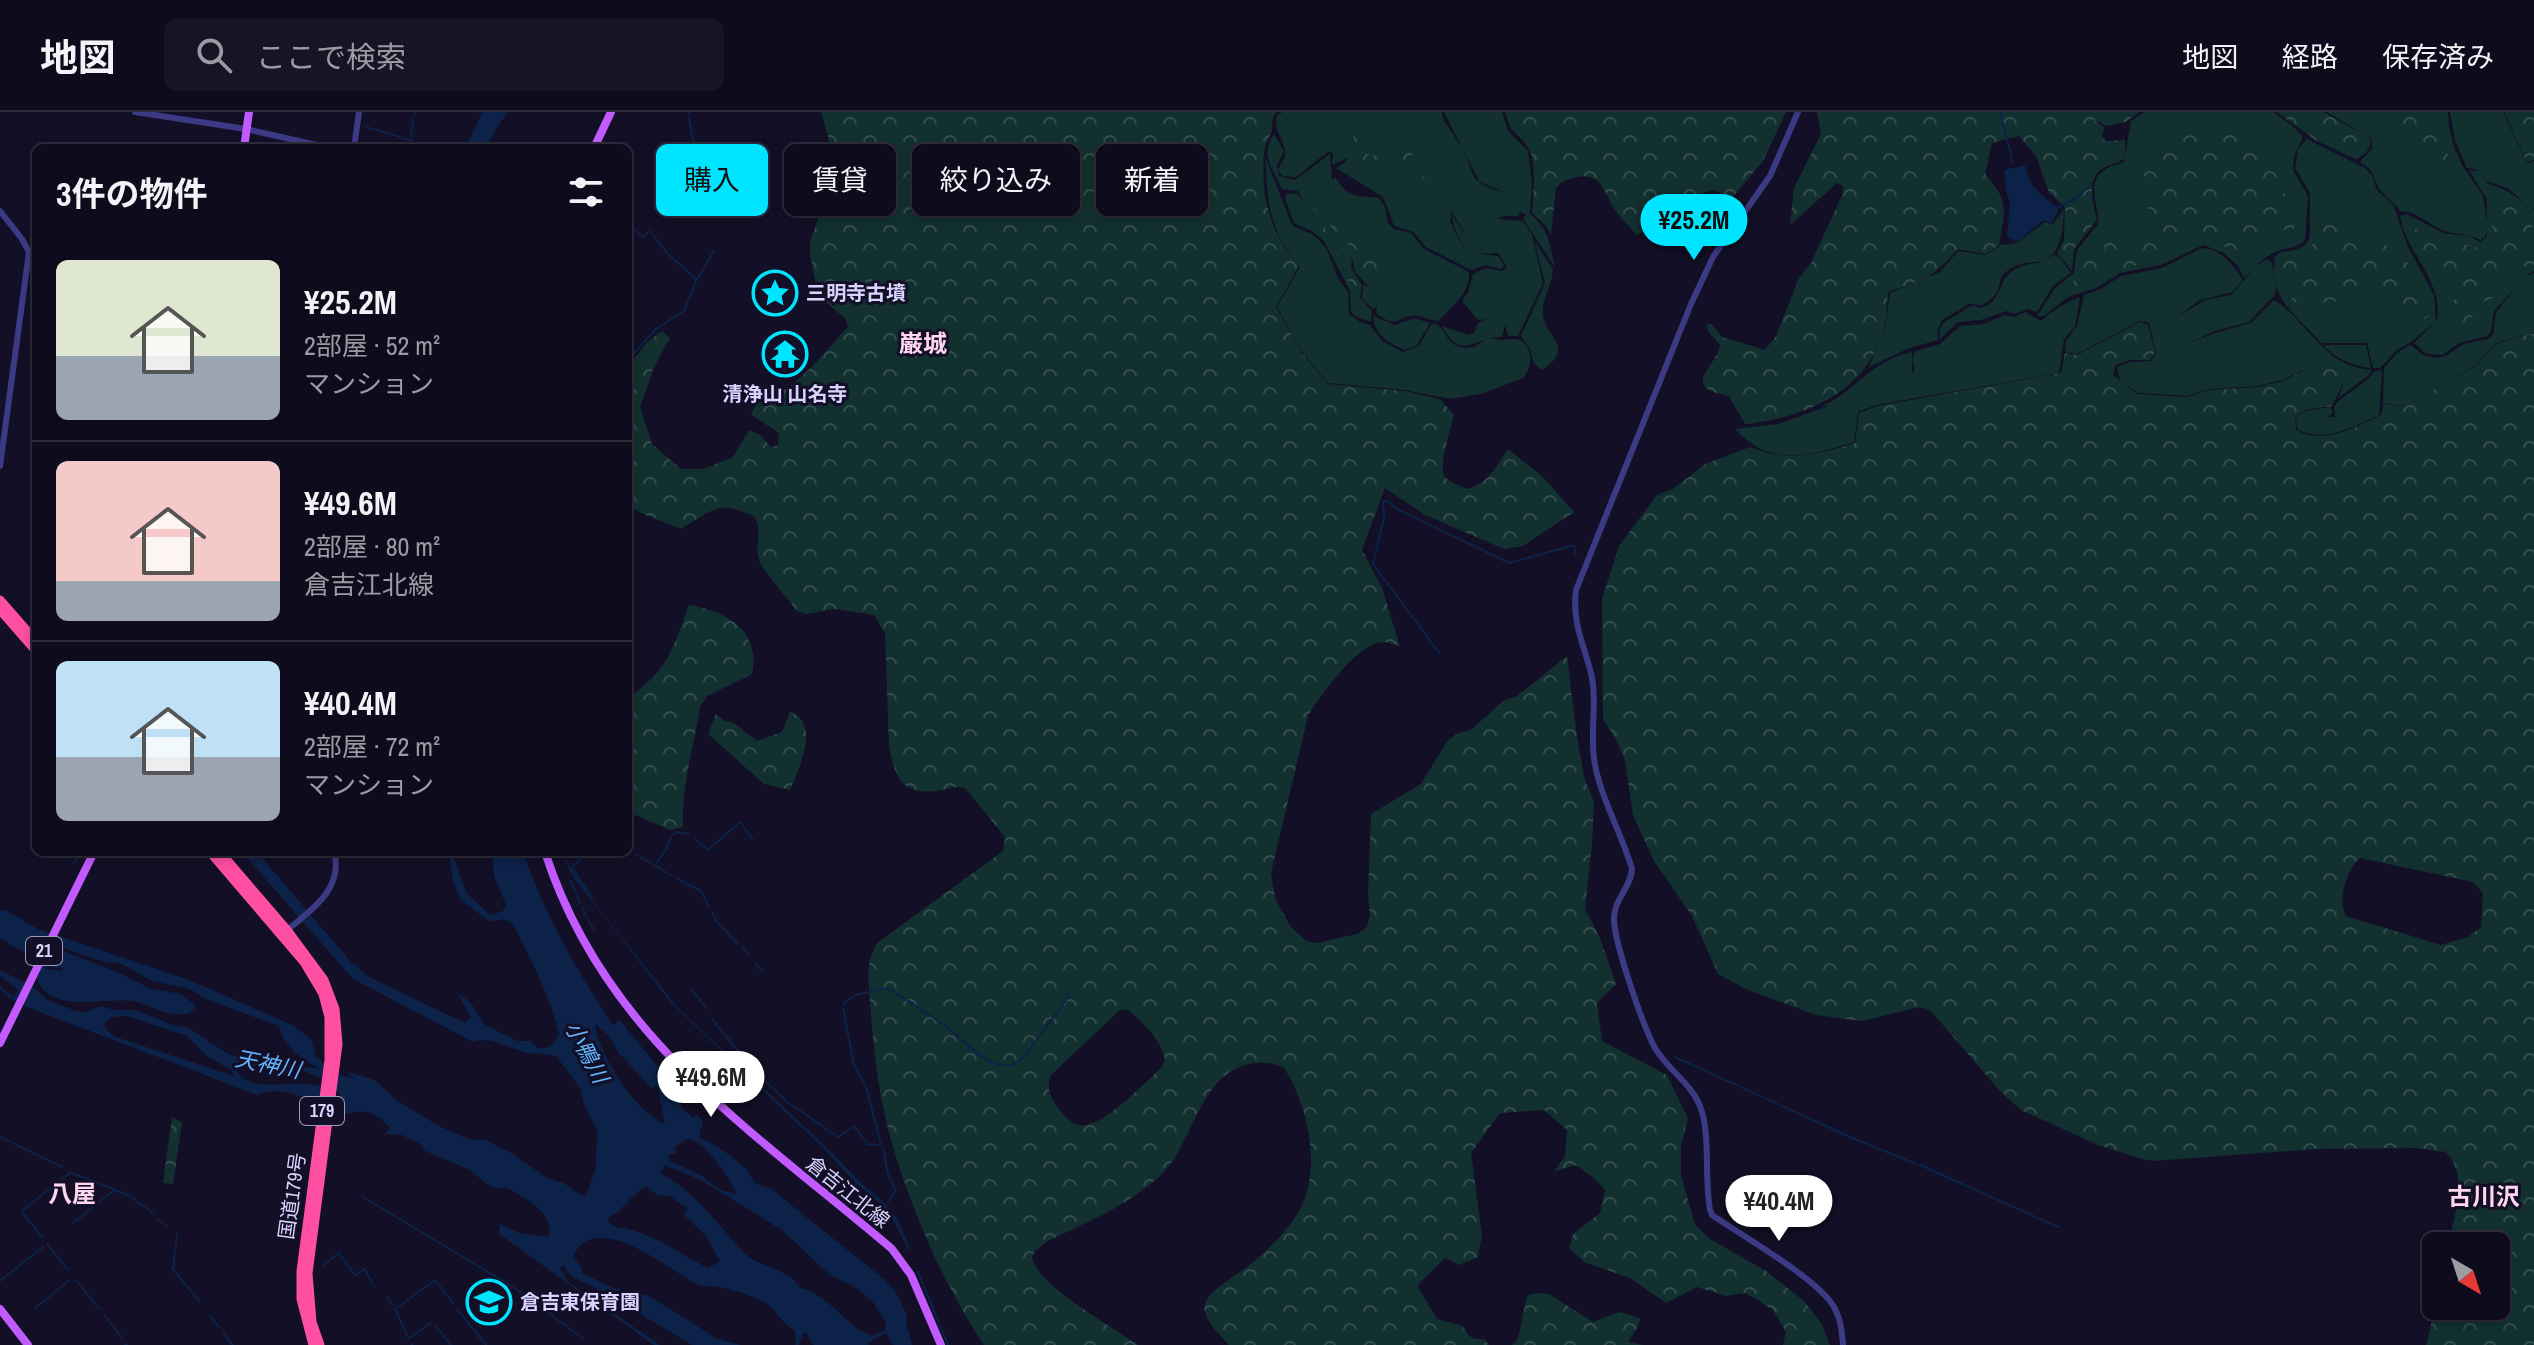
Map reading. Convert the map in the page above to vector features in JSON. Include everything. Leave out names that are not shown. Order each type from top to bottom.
[{"type":"highway","points":[[0,600],[32,636]]},
{"type":"highway","points":[[0,610],[32,646]]},
{"type":"highway","name":"国道179号","points":[[221,856],[287,930],[304,962],[328,996],[331,1040],[301,1271],[305,1322],[317,1343]]},
{"type":"main road","points":[[244,144],[249,112]]},
{"type":"main road","points":[[596,144],[611,112]]},
{"type":"main road","name":"21","points":[[0,1042],[92,856]]},
{"type":"main road","name":"倉吉江北線","points":[[547,856],[585,943],[625,1006],[669,1057],[725,1110],[892,1249],[911,1275],[941,1345]]},
{"type":"main road","points":[[0,1309],[28,1345]]},
{"type":"street","points":[[135,112],[246,129],[312,144]]},
{"type":"street","points":[[355,144],[359,112]]},
{"type":"street","points":[[1798,112],[1770,176],[1713,257],[1696,292],[1576,590],[1574,608],[1592,676],[1595,768],[1632,869],[1632,879],[1617,902],[1614,924],[1646,1028],[1656,1049],[1690,1089],[1703,1114],[1710,1210],[1712,1215],[1811,1283],[1829,1299],[1840,1320],[1843,1345]]},
{"type":"street","points":[[0,211],[29,252],[0,466]]},
{"type":"street","points":[[287,930],[327,892],[335,878],[334,856]]},
{"type":"green space","points":[[821,112],[1276,112],[1264,151],[1266,200],[1281,241],[1299,266],[1276,307],[1301,352],[1328,384],[1405,391],[1440,399],[1454,415],[1443,463],[1444,475],[1451,482],[1467,489],[1481,483],[1508,449],[1543,477],[1574,512],[1523,546],[1504,549],[1425,515],[1385,488],[1362,550],[1382,588],[1400,647],[1382,642],[1362,651],[1340,672],[1308,716],[1271,873],[1275,898],[1290,926],[1306,941],[1317,943],[1357,934],[1367,927],[1370,916],[1371,814],[1421,784],[1448,740],[1471,730],[1503,701],[1517,696],[1567,656],[1584,777],[1594,802],[1585,909],[1600,938],[1616,984],[1597,1003],[1602,1041],[1667,1075],[1688,1118],[1681,1147],[1681,1175],[1695,1225],[1710,1239],[1766,1271],[1805,1302],[1821,1323],[1830,1345],[1783,1345],[1786,1332],[1773,1310],[1745,1293],[1726,1296],[1697,1287],[1666,1303],[1630,1278],[1584,1262],[1569,1248],[1573,1234],[1600,1213],[1605,1190],[1575,1165],[1554,1172],[1565,1156],[1567,1130],[1544,1110],[1500,1113],[1471,1153],[1482,1235],[1478,1257],[1459,1265],[1445,1258],[1417,1286],[1437,1319],[1463,1326],[1471,1337],[1484,1339],[1489,1345],[1229,1345],[1208,1320],[1205,1304],[1213,1292],[1256,1260],[1286,1229],[1300,1209],[1310,1175],[1309,1137],[1300,1100],[1292,1083],[1284,1068],[1254,1063],[1236,1069],[1221,1079],[1210,1092],[1174,1159],[1163,1173],[1122,1204],[1046,1242],[1032,1258],[1037,1269],[1062,1293],[1138,1345],[984,1345],[936,1259],[897,1159],[879,1082],[868,975],[870,959],[877,943],[1003,851],[1005,837],[966,789],[919,791],[910,788],[898,777],[889,746],[885,634],[874,615],[835,609],[806,614],[797,611],[761,565],[755,517],[733,509],[716,509],[681,529],[632,507],[632,362],[646,343],[662,331],[670,338],[654,367],[640,407],[652,444],[681,469],[704,469],[733,457],[749,430],[760,435],[771,447],[778,445],[779,434],[751,414],[756,404],[796,381],[848,327],[845,318],[818,296],[810,241],[819,216],[896,216],[896,144],[830,144]],"holes":[[[1120,1010],[1128,1010],[1156,1039],[1165,1060],[1161,1068],[1134,1094],[1098,1121],[1088,1125],[1070,1121],[1051,1097],[1051,1075]]]},
{"type":"green space","points":[[1335,112],[1344,112],[1359,135],[1364,152],[1371,156],[1382,155],[1401,144],[1405,147],[1443,200],[1433,200],[1403,163],[1385,168],[1362,159],[1348,124]]},
{"type":"green space","points":[[1442,112],[1444,121],[1462,148],[1444,112],[1502,112],[1508,131],[1528,151],[1532,184],[1530,214],[1545,232],[1555,267],[1523,219],[1526,214],[1520,212],[1518,216],[1497,219],[1523,221],[1532,235],[1543,283],[1518,336],[1508,336],[1505,325],[1502,337],[1469,345],[1456,343],[1449,337],[1442,326],[1468,335],[1474,333],[1478,323],[1486,319],[1478,320],[1462,301],[1473,274],[1485,268],[1502,271],[1507,267],[1498,253],[1485,254],[1498,256],[1504,265],[1502,269],[1486,265],[1471,270],[1426,247],[1413,232],[1394,226],[1383,197],[1336,168],[1347,158],[1332,165],[1333,154],[1329,151],[1296,177],[1283,176],[1278,171],[1285,157],[1276,125],[1278,114]],"holes":[[[1464,151],[1479,181],[1508,194],[1487,187],[1475,179]],[[1456,193],[1452,212],[1468,238],[1452,215],[1463,245],[1450,221]]]},
{"type":"green space","points":[[1505,112],[1786,112],[1763,161],[1732,198],[1713,190],[1683,200],[1651,228],[1637,235],[1617,213],[1600,184],[1582,176],[1563,182],[1556,188],[1551,235],[1532,213],[1533,162],[1529,149],[1510,126]]},
{"type":"green space","points":[[1817,112],[2139,112],[2126,122],[2107,126],[2092,119],[2105,128],[2102,134],[2105,141],[2125,140],[2125,153],[2123,159],[2105,167],[2095,177],[2092,191],[2097,220],[2074,249],[2072,271],[2057,253],[2064,240],[2065,208],[2049,192],[2036,156],[2019,136],[1992,143],[1985,174],[1999,192],[2004,206],[1999,245],[1986,254],[1958,249],[1927,277],[1888,292],[1885,324],[1876,351],[1864,370],[1831,398],[1790,415],[1745,424],[1729,396],[1714,392],[1703,382],[1720,345],[1708,331],[1707,324],[1712,324],[1722,337],[1765,350],[1776,336],[1799,278],[1811,263],[1843,193],[1843,186],[1837,183],[1790,225],[1794,188],[1821,134]]},
{"type":"green space","points":[[2145,112],[2274,112],[2294,127],[2303,138],[2294,155],[2293,170],[2308,196],[2305,240],[2270,255],[2244,278],[2238,266],[2224,253],[2203,245],[2161,265],[2120,273],[2096,288],[2068,297],[2044,316],[2037,316],[2055,288],[2074,273],[2077,250],[2098,224],[2094,187],[2099,174],[2124,162],[2131,121]]},
{"type":"green space","points":[[2277,112],[2323,112],[2365,135],[2371,140],[2370,146],[2355,159],[2315,140]]},
{"type":"green space","points":[[2327,112],[2448,112],[2454,147],[2483,196],[2487,222],[2487,200],[2469,170],[2477,171],[2467,168],[2455,141],[2450,112],[2503,112],[2527,163],[2534,161],[2534,208],[2531,207],[2534,209],[2534,271],[2524,277],[2534,273],[2534,333],[2496,343],[2476,365],[2404,407],[2383,403],[2384,368],[2398,352],[2410,345],[2425,356],[2438,358],[2463,344],[2488,339],[2493,335],[2496,312],[2518,284],[2494,311],[2491,331],[2487,336],[2459,343],[2443,355],[2426,354],[2414,343],[2437,320],[2438,306],[2430,280],[2409,243],[2400,216],[2407,214],[2443,233],[2469,236],[2480,242],[2487,237],[2487,230],[2480,240],[2470,236],[2442,230],[2417,215],[2401,212],[2381,191],[2369,169],[2361,163],[2372,149],[2372,139]],"holes":[[[2477,171],[2487,181],[2509,189],[2525,204],[2509,192],[2488,183]]]},
{"type":"green space","points":[[2388,112],[2424,112],[2433,133],[2460,171],[2468,193],[2449,183],[2418,154]]},
{"type":"green space","points":[[2504,112],[2534,112],[2534,160],[2527,162]]},
{"type":"green space","points":[[2235,128],[2256,140],[2268,152],[2298,220],[2293,230],[2263,232],[2250,259],[2244,261],[2209,235],[2188,242],[2169,257],[2112,271],[2069,292],[2065,288],[2075,280],[2087,260],[2102,257],[2105,247],[2096,244],[2094,237],[2103,234],[2134,246],[2154,238],[2153,217],[2147,206],[2152,189],[2136,168],[2141,151],[2165,150],[2186,136]]},
{"type":"green space","points":[[1274,134],[1284,151],[1277,165],[1279,176],[1295,180],[1330,154],[1332,181],[1335,177],[1354,195],[1379,198],[1385,207],[1388,223],[1394,229],[1411,233],[1424,249],[1469,272],[1467,287],[1439,321],[1412,316],[1394,322],[1376,313],[1377,304],[1374,310],[1362,298],[1363,285],[1369,287],[1355,272],[1352,257],[1351,268],[1362,285],[1360,297],[1372,311],[1371,322],[1351,312],[1350,291],[1324,241],[1312,231],[1294,223],[1286,194],[1297,193],[1305,204],[1298,191],[1282,189],[1271,168],[1268,148]]},
{"type":"green space","points":[[2307,139],[2365,168],[2372,176],[2377,190],[2394,206],[2407,245],[2434,295],[2436,321],[2397,350],[2380,368],[2373,368],[2367,343],[2321,343],[2287,306],[2276,285],[2275,257],[2279,253],[2301,248],[2310,237],[2310,193],[2295,168],[2298,149]]},
{"type":"green space","points":[[1265,156],[1291,223],[1314,235],[1326,248],[1339,280],[1348,292],[1349,314],[1370,325],[1382,341],[1403,352],[1419,346],[1435,323],[1452,343],[1461,347],[1475,347],[1490,338],[1520,340],[1526,345],[1530,357],[1523,378],[1481,394],[1450,399],[1404,390],[1328,383],[1301,351],[1277,307],[1300,267],[1276,228],[1267,188]]},
{"type":"green space","points":[[1306,188],[1328,201],[1339,213],[1346,235],[1357,237],[1358,250],[1392,266],[1429,299],[1425,301],[1395,276],[1383,274],[1369,283],[1357,271],[1354,250],[1308,203],[1302,189]]},
{"type":"green space","points":[[2490,200],[2506,200],[2531,221],[2534,267],[2512,265],[2496,296],[2481,303],[2471,319],[2459,324],[2442,323],[2446,302],[2468,296],[2457,280],[2413,239],[2414,230],[2422,227],[2437,237],[2477,248],[2486,245],[2493,235]]},
{"type":"green space","points":[[2319,207],[2350,231],[2361,251],[2386,245],[2417,274],[2426,293],[2430,314],[2410,333],[2383,296],[2372,292],[2317,304],[2293,302],[2284,279],[2282,263],[2308,253],[2315,239]]},
{"type":"green space","points":[[2064,209],[2059,243],[2051,256],[2017,265],[2004,273],[1996,294],[1983,305],[1969,304],[1942,320],[1937,333],[1939,340],[1909,348],[1869,367],[1885,329],[1890,293],[1940,272],[1958,251],[1986,255],[2001,245],[2017,243],[2045,222],[2052,225]]},
{"type":"green space","points":[[1312,215],[1338,245],[1349,252],[1350,272],[1359,285],[1357,297],[1369,317],[1355,312],[1353,290],[1325,240],[1306,221]]},
{"type":"green space","points":[[1534,240],[1553,270],[1543,315],[1558,348],[1552,362],[1542,370],[1534,364],[1530,349],[1521,336],[1545,283]]},
{"type":"green space","points":[[2202,248],[2221,255],[2243,280],[2232,292],[2200,300],[2176,318],[2205,300],[2231,295],[2256,266],[2267,259],[2272,263],[2276,289],[2274,296],[2249,322],[2215,331],[2187,344],[2251,323],[2274,300],[2329,353],[2355,367],[2372,370],[2369,375],[2338,398],[2343,380],[2333,365],[2307,369],[2257,386],[2210,389],[2186,396],[2138,393],[2120,380],[2117,367],[2130,362],[2151,361],[2156,353],[2149,323],[2140,321],[2077,354],[2065,352],[2066,341],[2077,326],[2084,295],[2101,289],[2121,276],[2162,268]]},
{"type":"green space","points":[[2054,255],[2071,273],[2053,286],[2037,312],[2028,309],[2014,314],[2007,311],[1981,320],[1958,322],[1940,339],[1940,329],[1945,322],[1969,306],[1981,308],[1989,304],[2014,270]]},
{"type":"green space","points":[[2080,297],[2075,327],[2064,339],[2059,373],[1876,405],[1858,412],[1854,442],[1806,454],[1776,454],[1748,441],[1735,429],[1778,424],[1831,405],[1820,407],[1833,401],[1885,362],[1912,352],[1912,360],[1915,351],[1940,344],[1960,326],[1983,324],[2005,315],[2014,317],[2026,312],[2040,321],[2062,305]]},
{"type":"green space","points":[[1373,316],[1395,325],[1414,318],[1430,323],[1417,345],[1405,350],[1380,334]]},
{"type":"green space","points":[[2140,322],[2148,325],[2155,352],[2150,360],[2129,360],[2116,365],[2113,375],[2138,394],[2186,397],[2210,390],[2257,387],[2283,381],[2307,369],[2334,365],[2345,379],[2332,406],[2305,410],[2295,416],[2296,430],[2317,436],[2349,430],[2379,416],[2383,404],[2404,407],[2477,365],[2496,344],[2534,333],[2534,1345],[2426,1345],[2432,1320],[2510,1320],[2510,1232],[2451,1232],[2459,1185],[2453,1162],[2446,1152],[2416,1148],[2316,1149],[2153,1161],[2098,1145],[2021,1110],[2000,1091],[1930,1010],[1920,1007],[1862,1021],[1816,1015],[1748,990],[1718,974],[1692,916],[1654,861],[1633,815],[1625,761],[1603,719],[1602,599],[1619,546],[1657,495],[1673,489],[1705,464],[1750,447],[1790,456],[1855,443],[1859,413],[1877,406],[2061,373],[2065,353],[2077,355]],"holes":[[[2360,858],[2473,882],[2483,893],[2481,927],[2468,937],[2441,945],[2346,916],[2343,910],[2345,885],[2351,869]]]},
{"type":"green space","points":[[2323,345],[2366,345],[2371,368],[2345,361]]},
{"type":"green space","points":[[2382,370],[2379,415],[2349,429],[2328,434],[2317,435],[2297,429],[2296,416],[2305,411],[2331,407],[2333,413],[2326,417],[2335,417],[2334,406],[2339,401],[2374,371]]},
{"type":"green space","points":[[689,605],[716,612],[738,626],[751,646],[753,659],[752,674],[707,696],[700,707],[686,782],[683,827],[670,830],[632,814],[632,695],[653,677],[673,646]]},
{"type":"green space","points":[[790,712],[800,718],[806,736],[802,759],[790,790],[764,784],[708,734],[716,714],[757,741],[782,732]]},
{"type":"green space","points":[[172,1117],[182,1122],[173,1184],[163,1183]]},
{"type":"green space","points":[[1549,1294],[1593,1322],[1619,1312],[1640,1318],[1628,1342],[1643,1345],[1512,1345],[1518,1339],[1527,1296]]},
{"type":"water","points":[[482,112],[508,112],[489,144],[468,144]]},
{"type":"water","points":[[2025,165],[2033,185],[2058,211],[2051,224],[2044,220],[2017,242],[2007,236],[2010,202],[2004,170]]},
{"type":"water","points":[[245,856],[260,856],[352,963],[369,977],[465,1023],[471,1017],[457,992],[471,1003],[484,1024],[517,1041],[530,1041],[538,1048],[547,1048],[559,1034],[540,978],[514,926],[505,920],[489,921],[461,900],[454,884],[449,856],[453,856],[466,892],[490,915],[503,911],[506,905],[494,876],[492,856],[525,856],[551,920],[586,984],[613,1025],[620,1020],[677,1091],[682,1108],[693,1118],[697,1114],[703,1121],[699,1138],[731,1156],[756,1183],[770,1188],[884,1279],[895,1291],[907,1315],[912,1345],[893,1345],[886,1333],[869,1345],[814,1345],[805,1332],[799,1345],[795,1345],[796,1332],[760,1300],[724,1288],[694,1283],[650,1255],[613,1239],[597,1238],[583,1243],[573,1257],[582,1268],[582,1273],[615,1289],[648,1295],[718,1339],[741,1345],[692,1345],[571,1276],[563,1265],[560,1268],[567,1281],[660,1345],[654,1345],[499,1234],[500,1224],[519,1233],[548,1237],[548,1221],[537,1208],[507,1188],[488,1185],[470,1170],[423,1150],[422,1145],[402,1135],[385,1134],[390,1128],[378,1117],[360,1111],[339,1116],[310,1100],[279,1091],[257,1095],[8,997],[0,985],[14,998],[18,990],[0,976],[0,970],[35,988],[46,999],[73,1010],[85,1012],[101,1006],[114,1010],[136,1010],[189,1028],[228,1054],[319,1069],[295,1053],[278,1026],[206,999],[190,989],[152,981],[120,963],[105,962],[57,946],[51,957],[60,969],[47,966],[45,969],[63,971],[53,956],[61,950],[151,989],[181,994],[196,1009],[176,1014],[131,1001],[77,1002],[57,998],[40,986],[27,956],[0,938],[0,911],[6,910],[38,929],[192,981],[294,1026],[312,1040],[316,1057],[343,1076],[354,1078],[346,1071],[375,1080],[395,1099],[437,1125],[469,1139],[485,1140],[512,1153],[547,1178],[564,1183],[586,1196],[596,1167],[597,1131],[580,1088],[557,1057],[524,1052],[493,1041],[473,1042],[353,979]],"holes":[[[127,1016],[187,1036],[208,1057],[232,1070],[234,1076],[119,1038],[103,1025],[111,1017]],[[595,1024],[608,1035],[618,1052],[652,1089],[655,1086],[658,1088],[665,1124],[643,1109],[632,1096],[611,1066],[597,1036]],[[239,1065],[281,1074],[304,1071],[319,1077],[340,1093],[340,1099],[324,1088],[309,1084],[251,1082],[236,1069]],[[687,1139],[708,1152],[723,1170],[736,1194],[720,1190],[702,1176],[670,1161],[668,1154],[676,1154],[675,1147]],[[664,1165],[701,1180],[782,1230],[831,1276],[852,1285],[872,1301],[886,1322],[885,1330],[871,1336],[822,1299],[800,1288],[784,1273],[749,1257],[697,1201],[661,1173]],[[647,1187],[657,1195],[671,1197],[688,1209],[683,1214],[706,1236],[720,1262],[707,1268],[662,1242],[610,1224],[608,1218]]]},
{"type":"water","points":[[562,856],[599,909],[678,1008],[884,1202],[898,1220],[911,1251],[888,1211],[671,1003],[574,878]]},
{"type":"waterway","points":[[2000,112],[2012,158]]},
{"type":"waterway","points":[[411,137],[413,119]]},
{"type":"waterway","points":[[689,119],[694,144]]},
{"type":"waterway","points":[[366,127],[413,141]]},
{"type":"waterway","points":[[2057,208],[2075,199],[2090,186]]},
{"type":"waterway","points":[[632,227],[643,237],[649,231]]},
{"type":"waterway","points":[[652,234],[668,254],[696,279]]},
{"type":"waterway","points":[[632,357],[656,329],[684,311],[695,283],[714,251]]},
{"type":"waterway","points":[[1440,654],[1373,564],[1384,517],[1383,501],[1509,563],[1574,545],[1576,555]]},
{"type":"waterway","points":[[694,838],[708,850],[740,822],[753,840]]},
{"type":"waterway","points":[[657,862],[672,835],[677,832],[689,834]]},
{"type":"waterway","points":[[635,854],[671,875]]},
{"type":"waterway","points":[[73,864],[79,856]]},
{"type":"waterway","points":[[584,856],[572,867],[591,897]]},
{"type":"waterway","points":[[676,878],[701,891],[709,907]]},
{"type":"waterway","points":[[571,881],[580,903]]},
{"type":"waterway","points":[[582,907],[587,918]]},
{"type":"waterway","points":[[712,912],[717,922],[738,944]]},
{"type":"waterway","points":[[589,921],[594,930]]},
{"type":"waterway","points":[[742,947],[749,955]]},
{"type":"waterway","points":[[755,963],[763,972]]},
{"type":"waterway","points":[[691,988],[707,1009]]},
{"type":"waterway","points":[[843,1004],[855,995],[887,988],[915,1005]]},
{"type":"waterway","points":[[917,1007],[977,1053],[994,1064],[1004,1065],[1023,1058],[1070,995]]},
{"type":"waterway","points":[[740,1055],[786,1101],[838,1137],[854,1126],[867,1144],[881,1145],[866,1086],[854,1065],[843,1008]]},
{"type":"waterway","points":[[712,1019],[739,1052]]},
{"type":"waterway","points":[[1675,1057],[1916,1164]]},
{"type":"waterway","points":[[0,1137],[62,1167]]},
{"type":"waterway","points":[[883,1148],[888,1174],[896,1191],[887,1203]]},
{"type":"waterway","points":[[1920,1165],[2058,1227]]},
{"type":"waterway","points":[[69,1172],[128,1195],[153,1213]]},
{"type":"waterway","points":[[23,1210],[70,1173]]},
{"type":"waterway","points":[[73,1223],[113,1191]]},
{"type":"waterway","points":[[363,1197],[513,1287],[584,1339]]},
{"type":"waterway","points":[[22,1212],[43,1238]]},
{"type":"waterway","points":[[158,1220],[167,1226]]},
{"type":"waterway","points":[[175,1251],[177,1234]]},
{"type":"waterway","points":[[47,1244],[68,1270]]},
{"type":"waterway","points":[[0,1281],[43,1247]]},
{"type":"waterway","points":[[323,1265],[339,1253],[355,1275],[365,1269],[374,1286]]},
{"type":"waterway","points":[[175,1254],[173,1269],[200,1302]]},
{"type":"waterway","points":[[918,1272],[948,1345]]},
{"type":"waterway","points":[[35,1308],[70,1280]]},
{"type":"waterway","points":[[430,1323],[409,1339],[395,1309],[435,1280],[454,1304]]},
{"type":"waterway","points":[[77,1281],[99,1309]]},
{"type":"waterway","points":[[388,1297],[392,1305]]},
{"type":"waterway","points":[[457,1309],[486,1345]]},
{"type":"waterway","points":[[105,1316],[123,1339]]},
{"type":"waterway","points":[[210,1316],[219,1327]]},
{"type":"waterway","points":[[435,1325],[451,1345]]},
{"type":"waterway","points":[[223,1333],[233,1345]]},
{"type":"place","name":"三明寺古墳","points":[[775,293]]},
{"type":"place","name":"清浄山 山名寺","points":[[785,354]]},
{"type":"place","name":"倉吉東保育園","points":[[489,1302]]},
{"type":"district","name":"巌城","points":[[923,344]]},
{"type":"district","name":"八屋","points":[[72,1194]]},
{"type":"district","name":"古川沢","points":[[2484,1197]]},
{"type":"water label","name":"小鴨川","points":[[587,1052]]},
{"type":"water label","name":"天神川","points":[[268,1064]]}]
